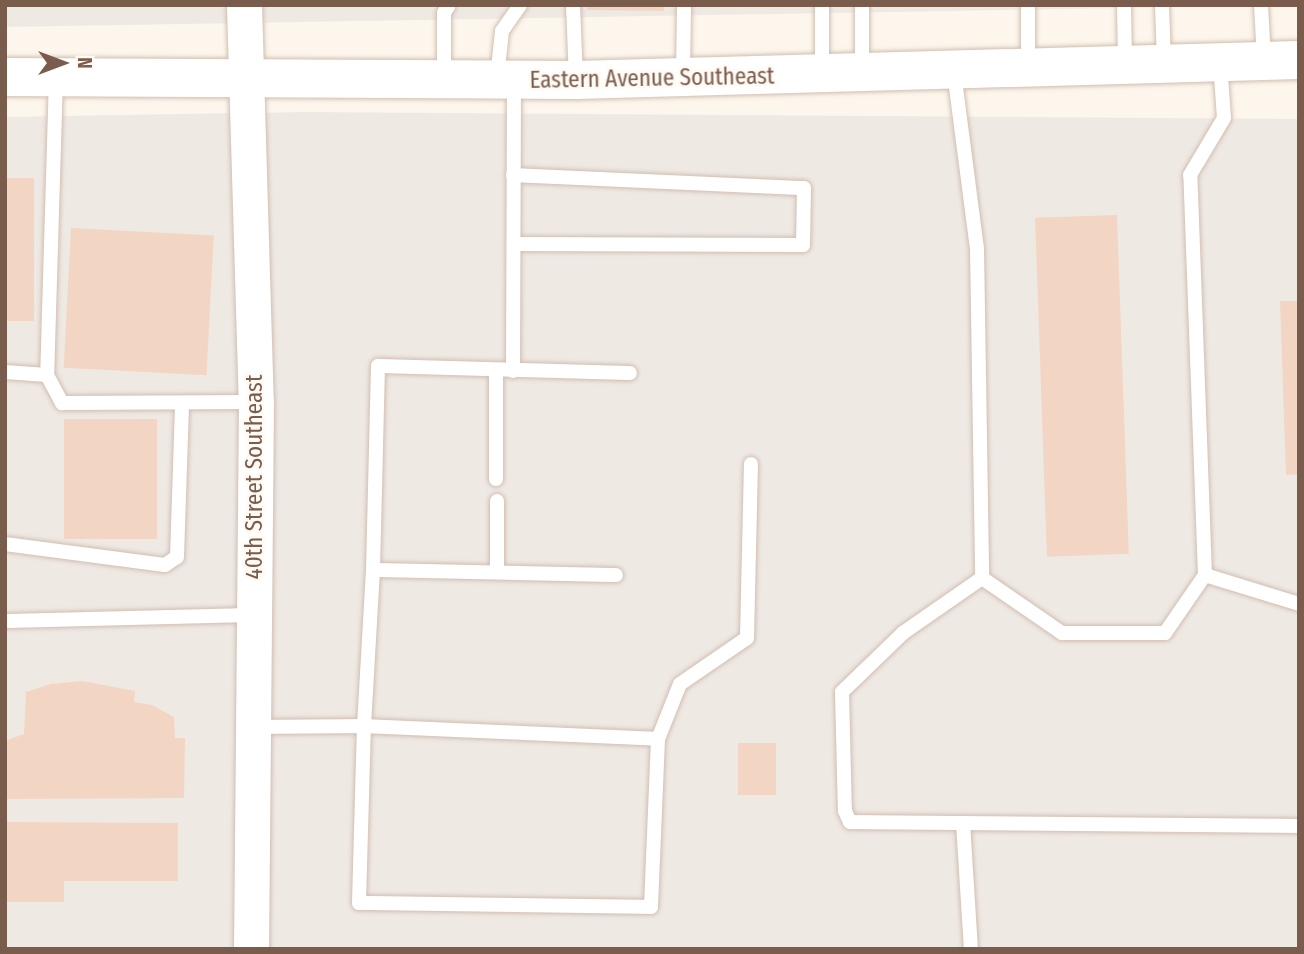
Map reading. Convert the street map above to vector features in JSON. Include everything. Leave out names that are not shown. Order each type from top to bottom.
[{"type":"main road","name":"Eastern Avenue Southeast","points":[[5,77],[683,79],[1281,60]]},
{"type":"street","name":"40th Street Southeast","points":[[244,5],[256,402],[251,949]]},
{"type":"lane","points":[[444,79],[444,13],[449,5]]},
{"type":"lane","points":[[513,371],[513,175],[502,31],[520,5]]},
{"type":"lane","points":[[573,5],[576,80]]},
{"type":"lane","points":[[683,79],[684,5]]},
{"type":"lane","points":[[822,5],[822,75]]},
{"type":"lane","points":[[862,5],[862,75]]},
{"type":"lane","points":[[1028,5],[1028,69]]},
{"type":"lane","points":[[1124,5],[1125,65]]},
{"type":"lane","points":[[1162,5],[1164,64]]},
{"type":"lane","points":[[1261,5],[1281,60]]},
{"type":"lane","points":[[982,578],[1062,634],[1139,633],[1165,632],[1205,575],[1190,175],[1224,118],[1220,62]]},
{"type":"lane","points":[[954,72],[977,248],[982,578]]},
{"type":"lane","points":[[56,77],[47,375],[62,403],[256,402]]},
{"type":"lane","points":[[513,175],[804,188],[803,245],[513,244]]},
{"type":"lane","points":[[631,373],[378,366],[373,570],[364,726],[359,903],[651,907],[658,739],[680,684],[747,638],[751,464]]},
{"type":"lane","points":[[496,370],[496,479]]},
{"type":"lane","points":[[5,372],[47,375]]},
{"type":"lane","points":[[5,544],[165,565],[177,557],[182,402]]},
{"type":"lane","points":[[496,501],[497,572]]},
{"type":"lane","points":[[373,570],[616,575]]},
{"type":"lane","points":[[1205,575],[1299,604]]},
{"type":"lane","points":[[982,578],[904,633],[842,692],[845,811],[850,822],[1299,826]]},
{"type":"lane","points":[[5,621],[254,615]]},
{"type":"lane","points":[[253,727],[364,726],[658,739]]},
{"type":"lane","points":[[963,823],[971,949]]},
{"type":"shaded area","points":[[5,5],[1299,5],[5,27]]},
{"type":"shaded area","points":[[307,112],[1299,119],[1299,949],[5,949],[5,117]]},
{"type":"building","points":[[587,5],[664,5],[664,11],[587,10]]},
{"type":"building","points":[[5,178],[34,178],[34,321],[5,321]]},
{"type":"building","points":[[1117,215],[1129,554],[1047,557],[1035,218]]},
{"type":"building","points":[[71,228],[214,235],[206,375],[64,368]]},
{"type":"building","points":[[1280,301],[1299,301],[1299,474],[1286,475]]},
{"type":"building","points":[[64,419],[157,419],[157,539],[64,539]]},
{"type":"building","points":[[82,681],[135,691],[134,702],[152,705],[174,717],[175,738],[185,738],[184,798],[5,799],[5,741],[24,734],[26,692],[51,684]]},
{"type":"building","points":[[738,743],[776,743],[776,795],[738,795]]},
{"type":"building","points":[[5,822],[178,823],[178,881],[64,881],[64,902],[5,902]]}]
